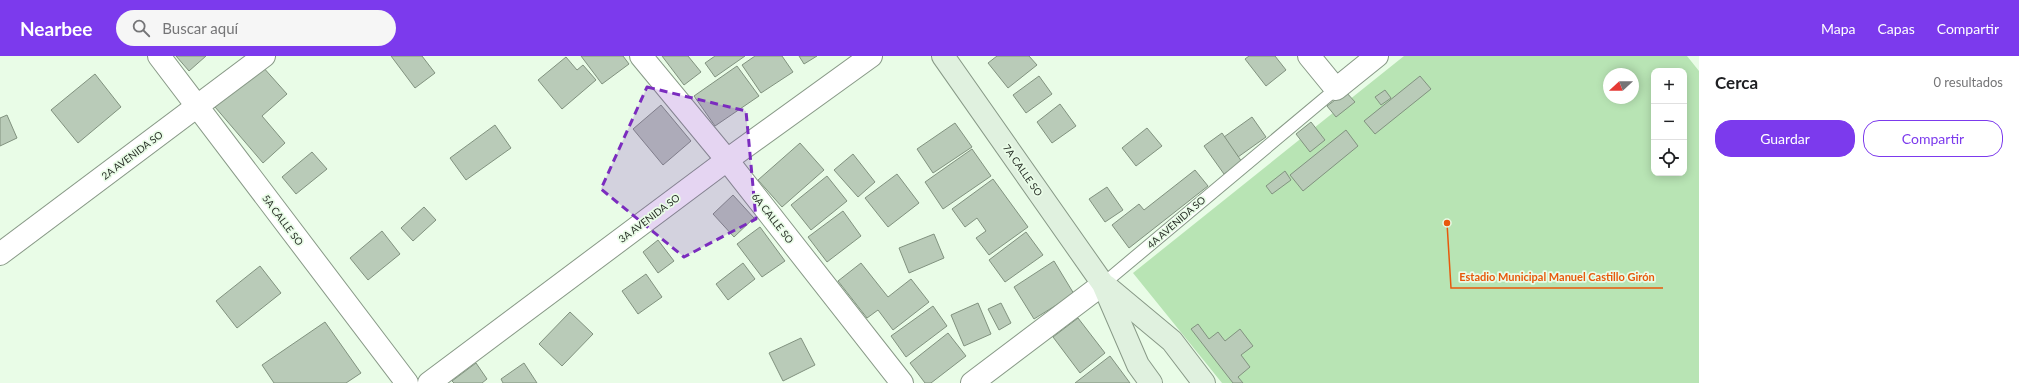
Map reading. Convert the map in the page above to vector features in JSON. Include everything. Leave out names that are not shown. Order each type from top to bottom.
[{"type":"street","name":"5A CALLE SO","points":[[159,56],[196,107],[407,383]]},
{"type":"street","name":"2A AVENIDA SO","points":[[0,254],[264,56]]},
{"type":"street","name":"6A CALLE SO","points":[[642,56],[728,160],[902,383]]},
{"type":"street","name":"3A AVENIDA SO","points":[[429,383],[728,160],[871,56]]},
{"type":"street","name":"7A CALLE SO","points":[[943,56],[1103,284],[1138,365],[1151,383]]},
{"type":"street","points":[[1309,56],[1336,89]]},
{"type":"street","name":"4A AVENIDA SO","points":[[1336,89],[1377,56]]},
{"type":"street","name":"7A CALLE SO","points":[[1103,284],[1172,341],[1204,383]]},
{"type":"street","name":"4A AVENIDA SO","points":[[972,383],[1103,284]]},
{"type":"lane","name":"4A AVENIDA SO","points":[[1103,284],[1336,89]]},
{"type":"highlighted area","points":[[647,87],[746,111],[756,219],[684,257],[601,189]]},
{"type":"green space","points":[[1404,56],[1687,56],[1699,71],[1699,383],[1222,383],[1133,273]]},
{"type":"building","points":[[176,56],[206,56],[189,71]]},
{"type":"building","points":[[391,56],[422,56],[435,73],[415,88]]},
{"type":"building","points":[[581,56],[623,56],[629,64],[602,84]]},
{"type":"building","points":[[662,56],[688,56],[701,72],[684,85]]},
{"type":"building","points":[[715,56],[745,56],[715,77],[705,63]]},
{"type":"building","points":[[755,56],[782,56],[793,72],[761,93],[742,65]]},
{"type":"building","points":[[799,56],[817,56],[804,64]]},
{"type":"building","points":[[997,56],[1029,56],[1037,65],[1008,88],[988,63]]},
{"type":"building","points":[[1249,56],[1275,56],[1286,70],[1266,86],[1245,59]]},
{"type":"building","points":[[566,57],[577,70],[583,65],[596,80],[562,109],[538,80]]},
{"type":"building","points":[[262,66],[287,94],[262,116],[285,143],[263,163],[215,107]]},
{"type":"building","points":[[737,66],[759,96],[715,126],[694,96]]},
{"type":"building","points":[[95,74],[121,107],[78,143],[51,110]]},
{"type":"building","points":[[1039,76],[1052,94],[1026,113],[1013,95]]},
{"type":"building","points":[[1420,76],[1431,89],[1375,134],[1364,121]]},
{"type":"building","points":[[1385,90],[1391,98],[1381,105],[1375,97]]},
{"type":"building","points":[[1346,92],[1355,102],[1336,117],[1327,106]]},
{"type":"building","points":[[1060,104],[1076,126],[1052,143],[1037,122]]},
{"type":"building","points":[[661,105],[691,141],[663,165],[633,129]]},
{"type":"building","points":[[7,115],[17,138],[0,146],[0,118]]},
{"type":"building","points":[[1252,117],[1266,137],[1238,157],[1224,137]]},
{"type":"building","points":[[1311,122],[1325,140],[1310,152],[1296,134]]},
{"type":"building","points":[[955,123],[972,147],[933,173],[917,149]]},
{"type":"building","points":[[495,125],[511,148],[466,180],[450,158]]},
{"type":"building","points":[[1147,128],[1162,146],[1136,166],[1122,148]]},
{"type":"building","points":[[1346,130],[1358,146],[1303,191],[1290,175]]},
{"type":"building","points":[[1222,133],[1242,162],[1224,174],[1204,146]]},
{"type":"building","points":[[800,143],[824,170],[782,207],[758,180]]},
{"type":"building","points":[[972,149],[991,176],[943,209],[925,182]]},
{"type":"building","points":[[312,152],[327,169],[296,194],[282,177]]},
{"type":"building","points":[[853,154],[875,182],[858,197],[834,170]]},
{"type":"building","points":[[1195,170],[1208,186],[1129,248],[1112,225],[1139,204],[1144,210]]},
{"type":"building","points":[[1285,171],[1291,180],[1272,194],[1266,186]]},
{"type":"building","points":[[897,174],[919,203],[888,227],[865,198]]},
{"type":"building","points":[[827,176],[847,201],[811,230],[791,205]]},
{"type":"building","points":[[993,179],[1028,227],[989,255],[976,238],[986,231],[977,218],[965,227],[952,209]]},
{"type":"building","points":[[1107,187],[1123,210],[1105,222],[1089,199]]},
{"type":"building","points":[[733,195],[754,218],[734,237],[713,214]]},
{"type":"building","points":[[424,207],[436,220],[413,241],[401,228]]},
{"type":"building","points":[[843,211],[861,236],[827,262],[808,237]]},
{"type":"building","points":[[760,227],[785,261],[762,277],[737,244]]},
{"type":"building","points":[[382,231],[400,254],[368,280],[350,258]]},
{"type":"building","points":[[1026,232],[1043,255],[1005,282],[989,260]]},
{"type":"building","points":[[934,234],[944,258],[909,273],[899,248]]},
{"type":"building","points":[[658,240],[674,261],[658,273],[643,252]]},
{"type":"building","points":[[1054,261],[1074,294],[1034,319],[1014,287]]},
{"type":"building","points":[[743,263],[755,279],[728,300],[716,284]]},
{"type":"building","points":[[861,263],[888,297],[911,279],[929,302],[893,330],[878,310],[867,318],[838,281]]},
{"type":"building","points":[[260,266],[281,293],[237,328],[216,301]]},
{"type":"building","points":[[646,274],[662,297],[638,314],[622,291]]},
{"type":"building","points":[[978,303],[991,334],[964,346],[951,315]]},
{"type":"building","points":[[1001,303],[1011,323],[999,330],[988,309]]},
{"type":"building","points":[[933,306],[947,326],[906,357],[891,336]]},
{"type":"building","points":[[570,312],[593,334],[562,366],[539,344]]},
{"type":"building","points":[[1078,318],[1105,353],[1080,373],[1053,337]]},
{"type":"building","points":[[325,322],[361,373],[346,383],[274,383],[262,365]]},
{"type":"building","points":[[1198,324],[1209,339],[1218,332],[1225,341],[1240,329],[1253,346],[1241,355],[1250,367],[1238,377],[1243,383],[1233,383],[1191,329]]},
{"type":"building","points":[[948,333],[966,356],[931,383],[925,383],[910,363]]},
{"type":"building","points":[[801,338],[815,365],[783,381],[769,353]]},
{"type":"building","points":[[1110,356],[1130,383],[1075,383]]},
{"type":"building","points":[[476,363],[487,379],[482,383],[454,383],[452,381]]},
{"type":"building","points":[[524,363],[537,383],[503,383],[501,379]]},
{"type":"place","name":"Estadio Municipal Manuel Castillo Girón","points":[[1447,223]]}]
